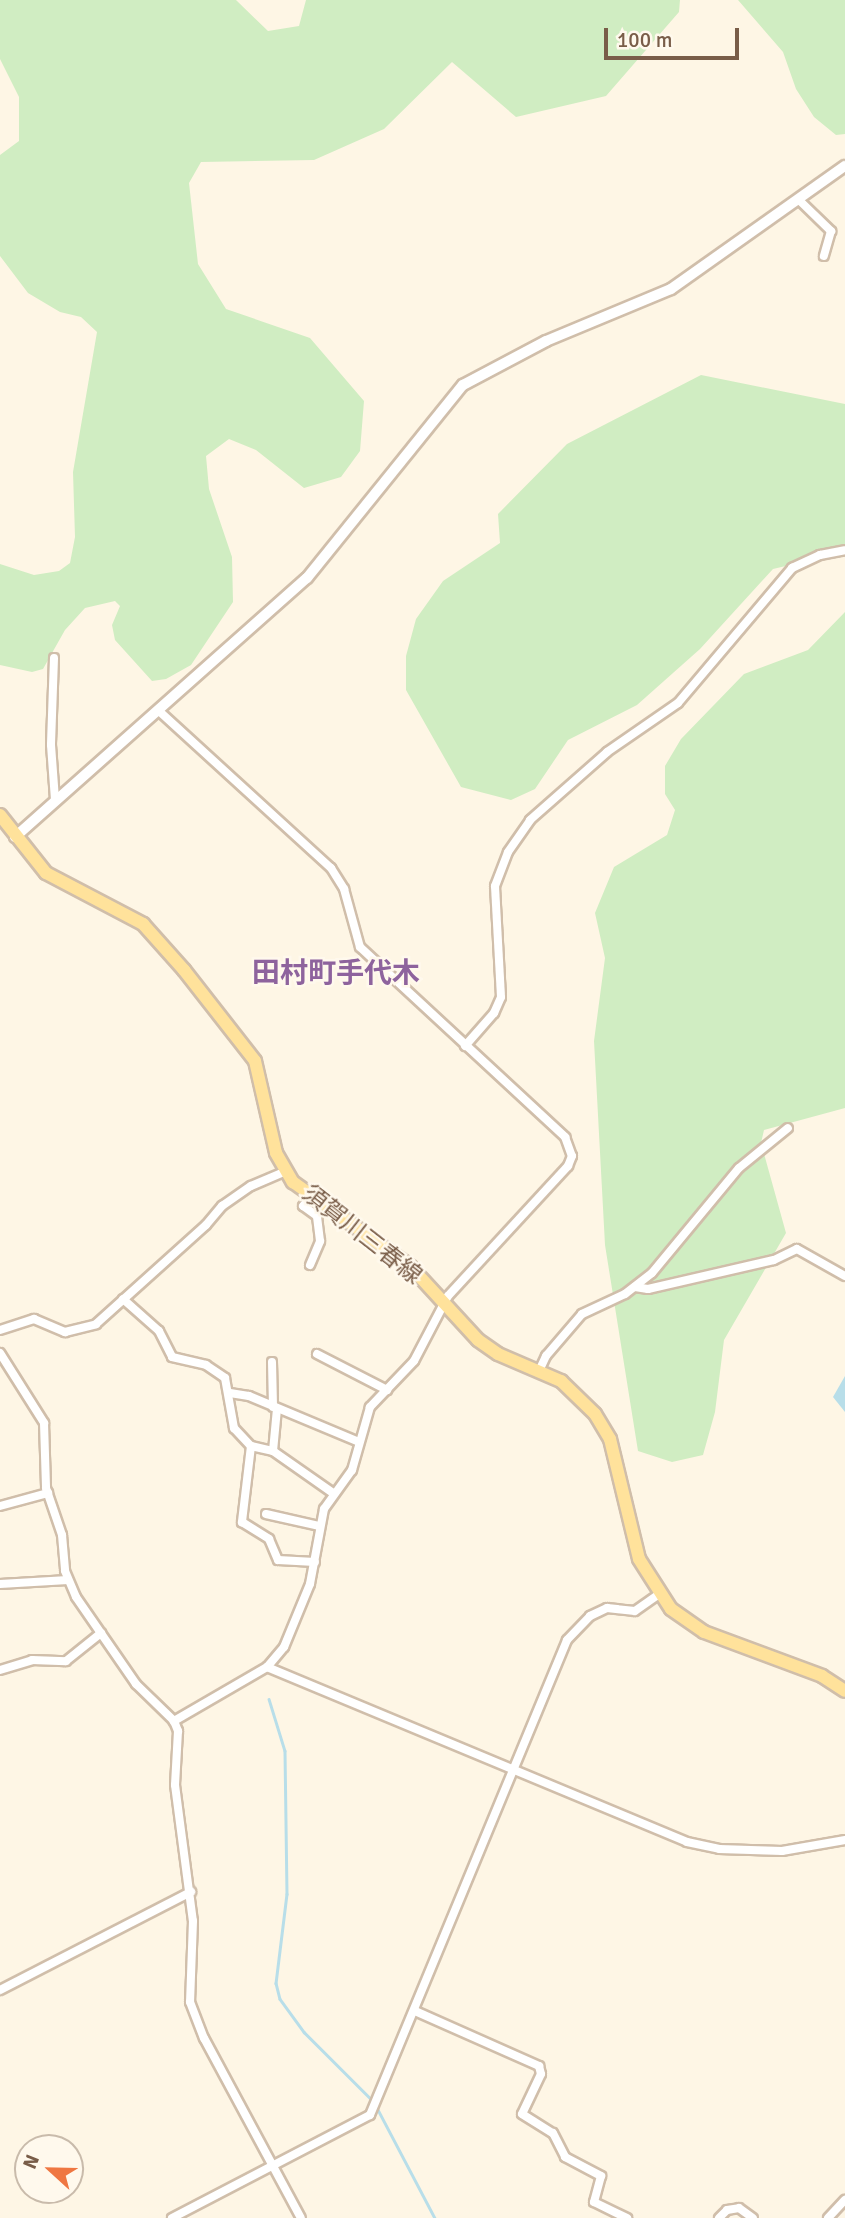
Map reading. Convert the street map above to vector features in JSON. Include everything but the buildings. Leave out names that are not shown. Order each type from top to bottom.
[{"type":"main road","name":"須賀川三春線","points":[[0,815],[46,873],[144,924],[184,970],[258,1067],[284,1172],[311,1197],[410,1266],[478,1340],[561,1381],[583,1401],[610,1439],[633,1542],[659,1594],[704,1632],[822,1676],[845,1692]]},
{"type":"street","points":[[15,837],[307,578],[463,385],[546,341],[671,289],[845,166]]},
{"type":"street","points":[[799,200],[831,231],[824,256]]},
{"type":"street","points":[[465,1046],[494,1013],[501,997],[495,886],[508,852],[530,820],[607,752],[678,703],[792,568],[820,555],[845,550]]},
{"type":"street","points":[[54,658],[51,745],[55,800]]},
{"type":"street","points":[[159,711],[331,868],[344,889],[360,947],[565,1137],[572,1156],[568,1166],[445,1304],[414,1361],[370,1407],[352,1470],[333,1493],[319,1526],[315,1562],[284,1647],[267,1667],[174,1721]]},
{"type":"street","points":[[539,1371],[582,1314],[635,1287],[652,1273],[739,1168],[788,1128]]},
{"type":"street","points":[[0,1330],[34,1319],[76,1332],[96,1324],[196,1235],[222,1206],[251,1185],[284,1172]]},
{"type":"street","points":[[310,1265],[320,1241],[317,1216],[303,1206],[311,1197]]},
{"type":"street","points":[[635,1287],[648,1289],[774,1259],[797,1249],[845,1276]]},
{"type":"street","points":[[123,1299],[159,1331],[172,1357],[218,1370],[230,1393],[234,1428],[251,1446],[273,1451],[333,1493]]},
{"type":"street","points":[[0,1353],[41,1414],[48,1493],[58,1517],[68,1580],[136,1684],[174,1721],[180,1743],[175,1785],[191,1892],[188,1989],[193,2011],[300,2218]]},
{"type":"street","points":[[317,1354],[387,1390]]},
{"type":"street","points":[[272,1362],[275,1408],[273,1451]]},
{"type":"street","points":[[230,1393],[359,1442]]},
{"type":"street","points":[[251,1446],[242,1522],[269,1539],[278,1560],[315,1562]]},
{"type":"street","points":[[0,1506],[48,1493]]},
{"type":"street","points":[[266,1514],[319,1526]]},
{"type":"street","points":[[0,1584],[68,1580]]},
{"type":"street","points":[[172,2218],[370,2115],[572,1633],[590,1616],[607,1608],[635,1611],[659,1594]]},
{"type":"street","points":[[0,1670],[32,1660],[66,1661],[101,1633]]},
{"type":"street","points":[[267,1667],[513,1771],[698,1845],[782,1852],[845,1840]]},
{"type":"street","points":[[0,1990],[191,1892]]},
{"type":"street","points":[[415,2011],[539,2066],[541,2074],[522,2114],[553,2133],[565,2157],[601,2176],[594,2202],[627,2218]]},
{"type":"street","points":[[828,2218],[845,2200]]},
{"type":"street","points":[[719,2218],[727,2210],[739,2208],[753,2218]]},
{"type":"green space","points":[[0,0],[236,0],[268,31],[299,26],[306,0],[680,0],[679,12],[606,96],[516,117],[452,62],[384,129],[314,160],[201,162],[189,183],[198,264],[226,309],[310,338],[364,401],[360,451],[341,477],[304,488],[256,450],[229,439],[206,456],[209,489],[232,557],[233,602],[191,665],[166,679],[152,681],[115,640],[112,625],[120,606],[115,601],[85,608],[65,630],[43,669],[32,672],[0,665],[0,564],[34,575],[59,571],[70,563],[75,537],[73,472],[97,332],[81,317],[60,312],[28,293],[0,256],[0,155],[19,141],[19,97],[0,59]]},
{"type":"green space","points":[[738,0],[845,0],[845,134],[836,135],[814,117],[796,89],[783,52]]},
{"type":"green space","points":[[701,375],[845,404],[845,552],[773,569],[700,649],[637,705],[568,740],[535,789],[511,800],[461,787],[406,690],[406,656],[416,619],[443,581],[500,543],[498,514],[567,444]]},
{"type":"green space","points":[[845,612],[845,1108],[764,1130],[761,1143],[786,1233],[724,1340],[715,1412],[703,1455],[672,1462],[638,1451],[605,1245],[594,1041],[605,958],[595,913],[614,867],[667,835],[675,810],[665,794],[665,766],[681,739],[744,674],[808,650]]},
{"type":"water","points":[[845,1376],[845,1412],[833,1397]]},
{"type":"waterway","points":[[269,1699],[285,1751],[287,1894],[276,1983],[280,1999],[304,2032],[374,2102],[435,2218]]},
{"type":"district","name":"田村町手代木","points":[[336,973]]}]
